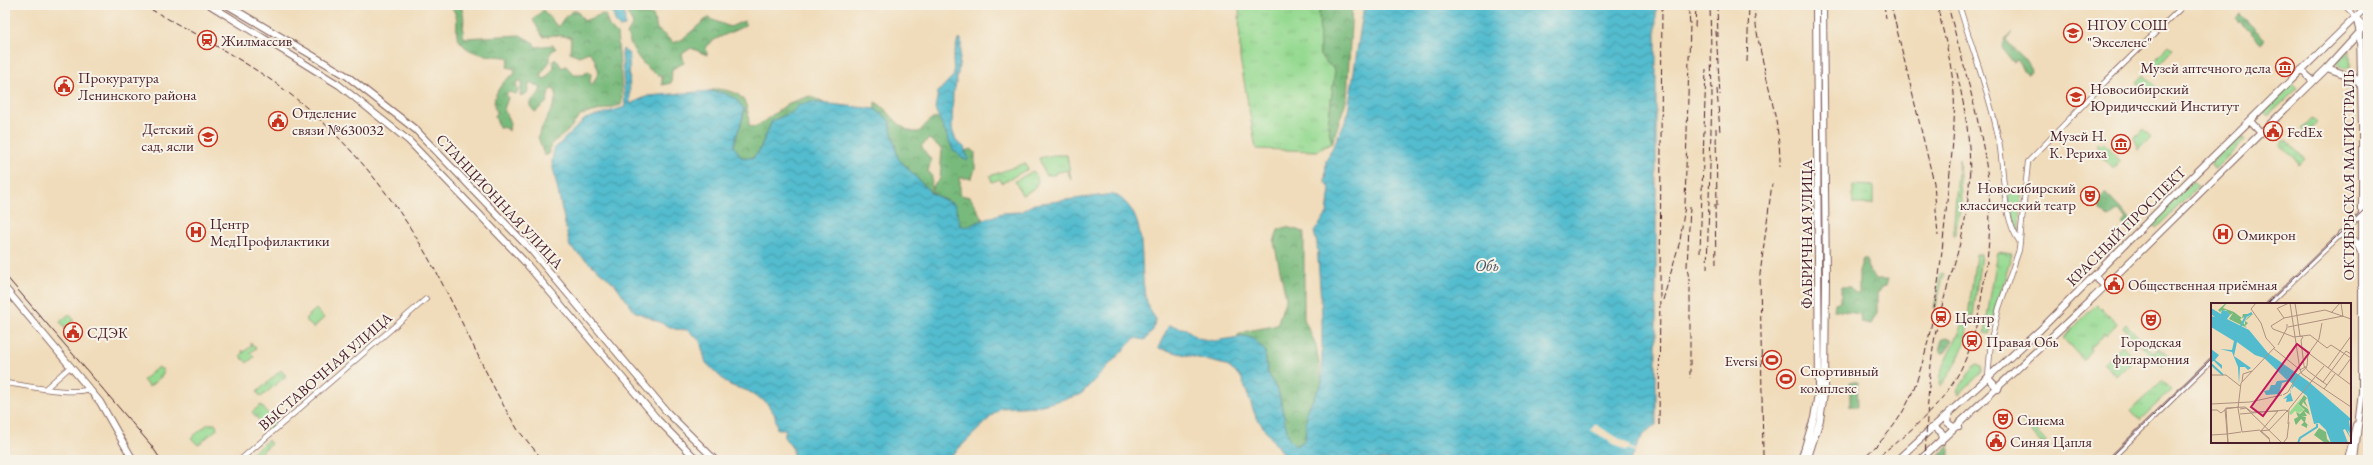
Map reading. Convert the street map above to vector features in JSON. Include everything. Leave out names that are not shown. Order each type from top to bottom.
[{"type":"main road","name":"СТАНЦИОННАЯ УЛИЦА","points":[[210,5],[339,85],[409,141],[524,261],[658,420],[697,460]]},
{"type":"main road","name":"СТАНЦИОННАЯ УЛИЦА","points":[[227,5],[347,76],[416,130],[532,251],[667,412],[715,460]]},
{"type":"main road","name":"ФАБРИЧНАЯ УЛИЦА","points":[[1801,460],[1814,418],[1819,387],[1816,5]]},
{"type":"main road","name":"ФАБРИЧНАЯ УЛИЦА","points":[[1807,460],[1820,420],[1825,387],[1826,287],[1823,5]]},
{"type":"main road","name":"КРАСНЫЙ ПРОСПЕКТ","points":[[1897,460],[2040,330],[2368,5]]},
{"type":"main road","name":"ОКТЯБРЬСКАЯ МАГИСТРАЛЬ","points":[[2348,460],[2354,442],[2360,412],[2365,365],[2362,255],[2360,33],[2356,17]]},
{"type":"main road","name":"КРАСНЫЙ ПРОСПЕКТ","points":[[1920,460],[1959,426],[2050,340],[2327,68],[2367,26]]},
{"type":"main road","points":[[2327,68],[2355,78],[2361,87]]},
{"type":"main road","points":[[2301,70],[2313,81]]},
{"type":"main road","points":[[2250,121],[2261,133]]},
{"type":"main road","points":[[2362,180],[2368,190]]},
{"type":"main road","points":[[2341,234],[2356,242],[2362,255]]},
{"type":"main road","points":[[2094,276],[2105,286]]},
{"type":"main road","points":[[5,288],[71,366],[107,413],[133,460]]},
{"type":"main road","points":[[2040,330],[2050,340]]},
{"type":"main road","points":[[1988,378],[1998,389]]},
{"type":"main road","points":[[1950,412],[1947,422],[1953,427],[1959,426]]},
{"type":"main road","points":[[1931,428],[1936,428],[1942,433],[1941,442]]},
{"type":"main road","name":"ОКТЯБРЬСКАЯ МАГИСТРАЛЬ","points":[[2354,442],[2354,460]]},
{"type":"street","points":[[1959,5],[1990,101],[1999,137],[2004,190],[2015,236],[2020,242]]},
{"type":"street","points":[[1988,378],[1994,327],[2020,242],[2026,168],[2031,157],[2184,5]]},
{"type":"street","points":[[2344,5],[2367,26]]},
{"type":"street","points":[[2270,303],[2368,208]]},
{"type":"street","name":"ВЫСТАВОЧНАЯ УЛИЦА","points":[[240,460],[426,299]]},
{"type":"street","points":[[2110,460],[2211,361]]},
{"type":"street","points":[[46,388],[71,366]]},
{"type":"street","points":[[5,383],[68,391],[83,391],[89,389]]},
{"type":"green space","points":[[451,5],[460,5],[462,9],[464,20],[463,36],[466,38],[520,35],[534,43],[535,47],[553,45],[556,48],[550,53],[550,61],[541,74],[542,78],[545,79],[554,68],[553,61],[556,59],[562,68],[566,66],[574,75],[581,75],[588,72],[591,74],[590,82],[592,85],[599,72],[594,58],[589,52],[579,56],[570,52],[571,37],[554,35],[543,37],[533,20],[543,10],[558,27],[564,18],[573,11],[577,11],[584,21],[602,14],[605,15],[609,26],[617,34],[621,83],[621,105],[581,115],[567,132],[551,144],[548,155],[544,155],[538,137],[553,107],[556,95],[555,90],[551,89],[549,91],[547,102],[535,112],[530,106],[530,102],[538,95],[541,88],[531,82],[527,93],[520,96],[522,81],[518,81],[516,84],[518,91],[516,94],[509,92],[506,95],[508,98],[504,109],[510,123],[509,131],[506,128],[499,127],[495,116],[497,113],[494,103],[495,97],[505,81],[514,75],[515,69],[507,67],[509,60],[507,57],[478,53],[465,47],[460,42],[457,35],[457,18]]},
{"type":"green space","points":[[630,5],[639,5],[638,14],[653,15],[657,29],[674,43],[679,41],[708,18],[730,27],[744,21],[747,24],[720,37],[706,46],[707,55],[691,48],[682,54],[684,63],[672,69],[671,83],[662,85],[662,77],[644,64],[636,54],[629,41],[627,34],[633,24],[627,13]]},
{"type":"green space","points":[[1239,5],[1319,5],[1320,56],[1335,70],[1328,125],[1332,143],[1317,151],[1256,149],[1240,58]]},
{"type":"green space","points":[[1319,5],[1352,5],[1347,98],[1332,143],[1328,125],[1335,70],[1320,56]]},
{"type":"green space","points":[[2240,14],[2265,39],[2261,43],[2236,18]]},
{"type":"green space","points":[[2013,33],[2007,39],[2008,42],[2028,63],[2031,72],[2028,74],[2023,71],[2018,60],[2013,62],[2002,48],[2006,38]]},
{"type":"green space","points":[[2169,45],[2173,49],[2157,66],[2152,62]]},
{"type":"green space","points":[[2350,50],[2350,66],[2345,69],[2338,65],[2337,62]]},
{"type":"green space","points":[[2144,75],[2156,87],[2148,94],[2137,82]]},
{"type":"green space","points":[[2292,82],[2298,88],[2268,116],[2263,111]]},
{"type":"green space","points":[[716,89],[732,92],[742,98],[747,110],[749,126],[756,127],[789,103],[810,96],[824,103],[800,104],[792,112],[772,121],[759,151],[753,158],[741,157],[734,147],[744,109],[729,97],[721,93],[710,91]]},
{"type":"green space","points":[[875,102],[886,110],[901,125],[912,132],[919,132],[930,120],[940,117],[950,142],[957,152],[968,158],[965,151],[971,149],[975,152],[975,169],[972,178],[960,178],[960,195],[970,197],[983,220],[965,227],[960,225],[955,205],[932,193],[934,185],[940,179],[942,149],[929,139],[921,146],[931,160],[928,171],[932,177],[931,193],[898,158],[889,120],[875,109]]},
{"type":"green space","points":[[2312,118],[2317,123],[2307,133],[2302,128]]},
{"type":"green space","points":[[2143,129],[2151,137],[2139,149],[2134,138]]},
{"type":"green space","points":[[2239,134],[2245,140],[2215,169],[2210,163]]},
{"type":"green space","points":[[2286,140],[2304,159],[2299,164],[2281,144]]},
{"type":"green space","points":[[2099,143],[2102,145],[2104,143],[2120,162],[2113,169],[2098,152],[2099,148],[2097,145]]},
{"type":"green space","points":[[1054,155],[1067,155],[1071,180],[1067,170],[1055,173],[1055,175],[1045,175],[1039,158]]},
{"type":"green space","points":[[1959,158],[1961,204],[1955,234],[1953,236]]},
{"type":"green space","points":[[1025,163],[1028,169],[1002,183],[1000,179],[992,182],[990,176]]},
{"type":"green space","points":[[1033,171],[1036,174],[1038,182],[1033,190],[1022,195],[1015,181]]},
{"type":"green space","points":[[2192,181],[2198,187],[2156,228],[2150,222]]},
{"type":"green space","points":[[1853,185],[1873,186],[1873,204],[1853,204]]},
{"type":"green space","points":[[2021,191],[2020,231],[2016,231],[2007,193]]},
{"type":"green space","points":[[2105,193],[2134,223],[2129,228],[2122,224],[2127,219],[2118,210],[2109,218],[2095,204]]},
{"type":"green space","points":[[1286,227],[1304,232],[1304,319],[1316,345],[1322,383],[1307,409],[1305,440],[1296,446],[1288,439],[1279,394],[1267,371],[1265,351],[1255,340],[1246,336],[1237,336],[1250,330],[1277,325],[1286,298],[1274,242],[1278,230]]},
{"type":"green space","points":[[1998,252],[2012,254],[1989,334],[1984,333]]},
{"type":"green space","points":[[1976,254],[1981,254],[1973,317],[1969,316],[1969,309]]},
{"type":"green space","points":[[1863,259],[1867,259],[1867,266],[1874,279],[1888,279],[1886,286],[1881,287],[1877,294],[1877,313],[1871,324],[1861,322],[1860,314],[1834,310],[1835,303],[1841,301],[1841,287],[1850,287],[1855,293],[1859,293],[1859,271]]},
{"type":"green space","points":[[1941,273],[1944,274],[1935,309],[1934,308]]},
{"type":"green space","points":[[2097,304],[2117,324],[2106,335],[2104,333],[2090,348],[2091,350],[2083,360],[2063,338]]},
{"type":"green space","points":[[316,309],[324,318],[313,328],[305,319]]},
{"type":"green space","points":[[69,314],[74,320],[65,329],[60,322]]},
{"type":"green space","points":[[1964,322],[1966,322],[1967,330],[1963,347],[1949,374],[1940,387],[1941,371]]},
{"type":"green space","points":[[2126,324],[2153,352],[2159,347],[2161,352],[2163,350],[2171,359],[2163,367],[2123,327]]},
{"type":"green space","points":[[1947,337],[1953,340],[1944,353],[1942,353],[1939,350],[1942,340]]},
{"type":"green space","points":[[251,343],[256,348],[250,353],[254,357],[247,363],[240,356],[243,353],[242,350],[244,352],[251,346]]},
{"type":"green space","points":[[2122,345],[2135,358],[2117,376],[2103,363]]},
{"type":"green space","points":[[1978,365],[1982,367],[1982,372],[1959,394],[1957,391],[1974,366]]},
{"type":"green space","points":[[158,367],[163,370],[163,375],[149,387],[143,380]]},
{"type":"green space","points":[[281,370],[286,376],[261,397],[257,392]]},
{"type":"green space","points":[[2162,381],[2171,390],[2140,420],[2131,410]]},
{"type":"green space","points":[[1850,382],[1857,382],[1858,407],[1850,407]]},
{"type":"green space","points":[[261,405],[276,424],[268,431],[252,412]]},
{"type":"green space","points":[[2025,419],[2046,442],[2045,444],[2041,443],[2022,422]]},
{"type":"green space","points":[[208,424],[216,424],[217,429],[198,445],[191,438]]},
{"type":"green space","points":[[268,440],[271,444],[251,460],[244,460]]},
{"type":"green space","points":[[1949,445],[1949,460],[1935,460]]},
{"type":"water","points":[[611,5],[624,5],[625,26],[619,27],[615,21]]},
{"type":"water","name":"Обь","points":[[1364,5],[1656,5],[1656,425],[1644,435],[1631,460],[1287,460],[1256,417],[1241,377],[1226,365],[1158,348],[1169,325],[1186,329],[1198,338],[1214,341],[1246,336],[1255,340],[1265,351],[1267,371],[1279,394],[1289,439],[1296,446],[1305,440],[1307,410],[1322,383],[1322,315],[1317,244],[1314,232],[1327,214],[1330,188],[1325,182],[1326,161],[1347,118]]},
{"type":"water","points":[[961,39],[959,66],[953,93],[952,129],[956,141],[964,147],[968,158],[967,161],[953,150],[935,109],[938,92],[954,75],[953,59],[958,40]]},
{"type":"water","points":[[623,49],[629,54],[630,104],[648,96],[710,91],[724,93],[736,99],[744,109],[734,146],[741,157],[753,158],[759,151],[772,121],[792,112],[800,104],[812,102],[875,109],[889,120],[898,158],[931,193],[955,205],[960,225],[965,227],[1002,213],[1020,212],[1034,204],[1114,194],[1128,205],[1136,219],[1142,253],[1144,289],[1148,305],[1156,319],[1153,330],[1145,340],[1135,338],[1080,395],[1038,406],[1000,408],[947,460],[799,460],[793,457],[793,449],[784,437],[786,429],[777,429],[775,415],[766,402],[748,391],[729,385],[706,363],[700,341],[688,330],[675,329],[634,311],[615,284],[570,247],[552,163],[554,149],[585,119],[625,107],[622,55]]},
{"type":"pier","points":[[1595,424],[1630,445],[1629,447],[1636,450],[1635,452],[1628,449],[1627,451],[1622,449],[1591,430]]},
{"type":"tram line","points":[[2268,303],[2368,206]]},
{"type":"tram line","points":[[5,275],[151,445],[161,460]]},
{"type":"tram line","points":[[2108,460],[2211,359]]},
{"type":"railway","points":[[143,5],[235,57],[286,91],[325,124],[361,162],[393,202],[421,245],[506,410],[518,430],[543,460]]},
{"type":"railway","points":[[1659,425],[1662,5]]},
{"type":"railway","points":[[1663,300],[1680,241],[1685,205],[1690,24],[1688,5]]},
{"type":"railway","points":[[1695,27],[1696,5]]},
{"type":"railway","points":[[1707,269],[1712,96],[1710,5]]},
{"type":"railway","points":[[1717,5],[1718,37]]},
{"type":"railway","points":[[1747,62],[1749,5]]},
{"type":"railway","points":[[1754,5],[1759,46],[1777,126],[1780,167]]},
{"type":"railway","points":[[1884,5],[1886,18]]},
{"type":"railway","points":[[1891,5],[1934,183],[1938,236]]},
{"type":"railway","points":[[1860,460],[1876,446],[1897,422],[1908,403],[1920,372],[1935,304],[1954,124],[1954,94],[1951,72],[1937,5]]},
{"type":"railway","points":[[1873,460],[1927,415],[1945,394],[1953,383],[1969,351],[1978,317],[1988,251],[1990,223],[1988,179],[1976,113],[1948,5]]},
{"type":"railway","points":[[1716,31],[1720,95]]},
{"type":"railway","points":[[1700,253],[1706,69]]},
{"type":"railway","points":[[1925,460],[1929,382],[1935,336],[1958,253],[1964,225],[1969,184],[1970,165],[1967,128],[1956,69]]},
{"type":"railway","points":[[1717,89],[1720,133]]},
{"type":"railway","points":[[1716,128],[1717,207]]},
{"type":"railway","points":[[1763,456],[1760,274],[1772,184]]},
{"type":"railway","points":[[1715,204],[1716,266]]},
{"type":"railway","points":[[1690,207],[1687,267],[1690,286],[1690,378]]},
{"type":"place","name":"НГОУ СОШ \"Экселенс\"","points":[[2073,33]]},
{"type":"place","name":"Жилмассив","points":[[207,40]]},
{"type":"place","name":"Музей аптечного дела","points":[[2285,67]]},
{"type":"place","name":"Прокуратура Ленинского района","points":[[64,86]]},
{"type":"place","name":"Новосибирский Юридический Институт","points":[[2076,97]]},
{"type":"place","name":"Отделение связи №630032","points":[[278,121]]},
{"type":"place","name":"FedEx","points":[[2273,131]]},
{"type":"place","name":"Детский сад, ясли","points":[[208,137]]},
{"type":"place","name":"Музей Н. К. Рериха","points":[[2121,144]]},
{"type":"place","name":"Новосибирский классический театр","points":[[2090,196]]},
{"type":"place","name":"Центр МедПрофилактики","points":[[196,232]]},
{"type":"place","name":"Омикрон","points":[[2223,234]]},
{"type":"place","name":"Общественная приёмная","points":[[2114,284]]},
{"type":"place","name":"Центр","points":[[1941,317]]},
{"type":"place","name":"Городская филармония","points":[[2151,320]]},
{"type":"place","name":"СДЭК","points":[[73,332]]},
{"type":"place","name":"Правая Обь","points":[[1972,341]]},
{"type":"place","name":"Eversi","points":[[1772,360]]},
{"type":"place","name":"Спортивный комплекс","points":[[1786,379]]},
{"type":"place","name":"Синема","points":[[2003,419]]},
{"type":"place","name":"Синяя Цапля","points":[[1996,441]]}]
